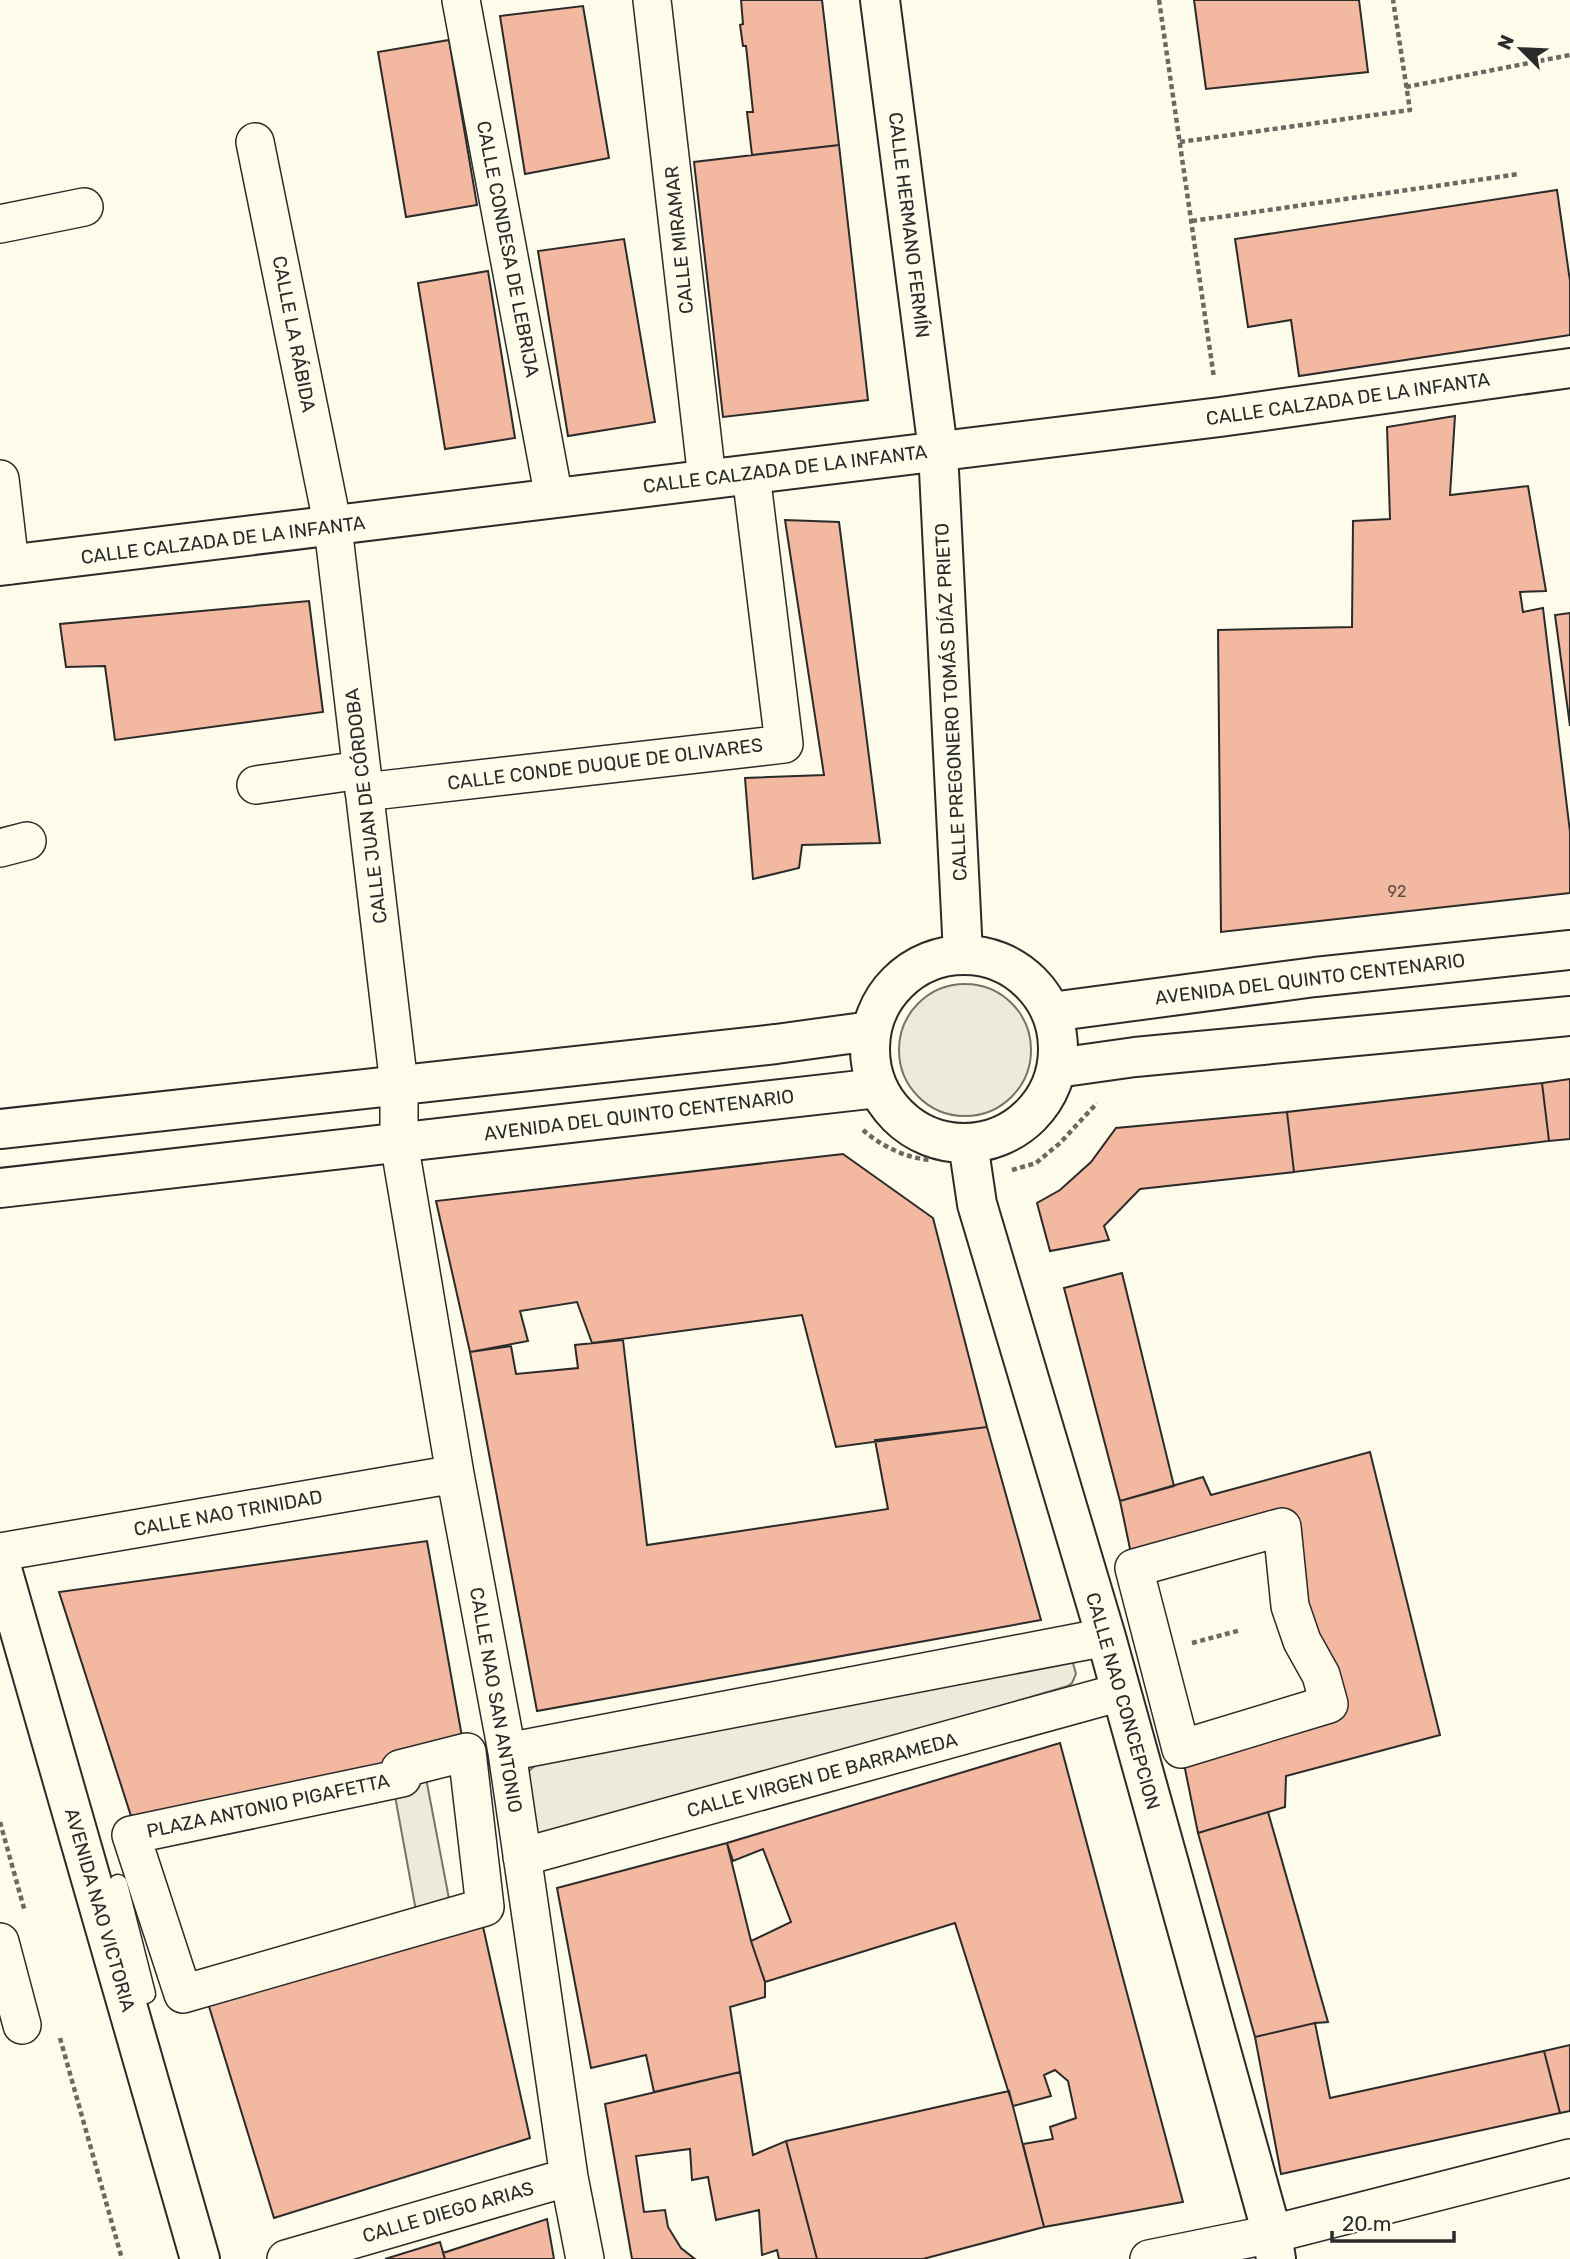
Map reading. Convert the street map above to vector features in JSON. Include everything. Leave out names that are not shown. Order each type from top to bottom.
[{"type":"street","name":"CALLE CONDESA DE LEBRIJA","points":[[461,0],[554,499]]},
{"type":"street","name":"CALLE MIRAMAR","points":[[652,0],[707,479]]},
{"type":"street","name":"CALLE HERMANO FERMÍN","points":[[880,0],[938,450]]},
{"type":"street","name":"CALLE LA RÁBIDA","points":[[255,142],[333,527]]},
{"type":"street","points":[[0,224],[85,207]]},
{"type":"street","name":"CALLE CALZADA DE LA INFANTA","points":[[5,565],[1220,417],[1570,368]]},
{"type":"street","name":"CALLE PREGONERO TOMÁS DÍAZ PRIETO","points":[[938,450],[963,954]]},
{"type":"street","name":"CALLE CONDE DUQUE DE OLIVARES","points":[[363,781],[784,744],[751,474]]},
{"type":"street","points":[[0,479],[5,565]]},
{"type":"street","name":"CALLE JUAN DE CÓRDOBA","points":[[333,527],[399,1085]]},
{"type":"street","points":[[256,785],[363,781]]},
{"type":"street","name":"AVENIDA DEL QUINTO CENTENARIO","points":[[1051,1012],[1315,976],[1570,950]]},
{"type":"street","points":[[963,954],[990,957],[1016,970],[1037,988],[1051,1012],[1058,1040],[1057,1068],[1045,1097],[1025,1121],[998,1138],[968,1143],[940,1141],[914,1130],[893,1111],[878,1088],[870,1060],[872,1031],[883,1001],[903,976],[932,960],[963,954]]},
{"type":"street","points":[[1057,1068],[1149,1056],[1570,1016]]},
{"type":"street","points":[[0,1129],[776,1044],[872,1031]]},
{"type":"street","points":[[399,1085],[399,1142]]},
{"type":"street","name":"AVENIDA DEL QUINTO CENTENARIO","points":[[0,1188],[878,1088]]},
{"type":"street","name":"CALLE NAO SAN ANTONIO","points":[[399,1142],[455,1474],[507,1752],[569,2177],[585,2259]]},
{"type":"street","name":"CALLE NAO CONCEPCION","points":[[968,1143],[977,1204],[1106,1637],[1274,2247]]},
{"type":"street","name":"CALLE NAO TRINIDAD","points":[[0,1552],[455,1474]]},
{"type":"street","points":[[1282,1527],[1290,1606],[1302,1641],[1321,1675],[1329,1704],[1181,1749],[1134,1568],[1282,1527]]},
{"type":"street","name":"AVENIDA NAO VICTORIA","points":[[0,1562],[200,2259]]},
{"type":"street","points":[[507,1752],[1106,1637]]},
{"type":"street","name":"CALLE VIRGEN DE BARRAMEDA","points":[[522,1857],[1121,1692]]},
{"type":"street","name":"PLAZA ANTONIO PIGAFETTA","points":[[467,1752],[485,1907],[183,1994],[131,1835],[402,1778],[400,1769],[467,1752]]},
{"type":"street","points":[[1,1946],[22,2025]]},
{"type":"street","points":[[1149,2259],[1274,2247],[1570,2158]]},
{"type":"street","name":"CALLE DIEGO ARIAS","points":[[286,2259],[569,2177]]},
{"type":"lane","points":[[118,1884],[146,1994],[125,1998]]},
{"type":"path","points":[[1159,0],[1220,417]]},
{"type":"path","points":[[1180,142],[1410,110],[1393,0]]},
{"type":"path","points":[[1406,87],[1570,55]]},
{"type":"path","points":[[1192,221],[1519,174]]},
{"type":"shaded area","points":[[965,984],[990,989],[1012,1003],[1026,1025],[1031,1050],[1026,1075],[1012,1097],[990,1111],[965,1116],[940,1111],[918,1097],[904,1075],[899,1050],[904,1025],[918,1003],[940,989]]},
{"type":"shaded area","points":[[1069,1660],[1073,1663],[1076,1674],[1068,1686],[547,1840],[532,1834],[525,1774],[540,1762]]},
{"type":"shaded area","points":[[426,1778],[450,1904],[416,1911],[393,1785]]},
{"type":"building","points":[[741,0],[822,0],[839,145],[752,155],[747,112],[753,112],[746,46],[743,46],[740,25],[743,24]]},
{"type":"building","points":[[1194,0],[1359,0],[1368,72],[1206,89]]},
{"type":"building","points":[[583,6],[609,158],[525,174],[500,16]]},
{"type":"building","points":[[449,40],[477,205],[406,217],[378,52]]},
{"type":"building","points":[[839,145],[868,400],[723,417],[694,162]]},
{"type":"building","points":[[1557,190],[1570,281],[1570,335],[1299,376],[1291,320],[1248,327],[1235,239]]},
{"type":"building","points":[[624,239],[655,422],[568,436],[538,251]]},
{"type":"building","points":[[488,271],[515,438],[445,449],[418,283]]},
{"type":"building","points":[[1455,416],[1450,495],[1528,486],[1546,591],[1520,592],[1523,612],[1543,608],[1570,832],[1570,893],[1221,932],[1218,630],[1352,627],[1353,521],[1390,519],[1387,427]]},
{"type":"building","points":[[785,520],[839,522],[880,843],[802,845],[799,868],[753,879],[745,778],[824,775]]},
{"type":"building","points":[[309,601],[323,712],[115,740],[105,666],[66,667],[60,624]]},
{"type":"building","points":[[1570,613],[1570,726],[1555,615]]},
{"type":"building","points":[[1570,1079],[1570,1139],[1549,1141],[1542,1083]]},
{"type":"building","points":[[1542,1083],[1549,1141],[1294,1172],[1287,1112]]},
{"type":"building","points":[[1287,1112],[1294,1172],[1140,1189],[1104,1226],[1109,1240],[1050,1251],[1037,1203],[1060,1190],[1091,1162],[1116,1128]]},
{"type":"building","points":[[843,1154],[933,1218],[987,1427],[836,1447],[802,1315],[592,1343],[577,1302],[520,1311],[528,1341],[470,1352],[436,1201]]},
{"type":"building","points":[[1122,1273],[1174,1486],[1120,1501],[1064,1288]]},
{"type":"building","points":[[623,1340],[647,1545],[888,1509],[875,1440],[987,1427],[1041,1620],[537,1711],[470,1352],[511,1346],[516,1374],[578,1368],[575,1345]]},
{"type":"building","points":[[1370,1452],[1440,1735],[1286,1776],[1285,1807],[1198,1833],[1181,1749],[1329,1704],[1282,1527],[1134,1568],[1120,1501],[1203,1477],[1211,1495]]},
{"type":"building","points":[[427,1541],[464,1748],[131,1816],[59,1592]]},
{"type":"building","points":[[1060,1743],[1183,2202],[1044,2227],[1023,2144],[1053,2139],[1050,2127],[1076,2118],[1068,2081],[1055,2070],[1044,2075],[1051,2096],[1013,2106],[955,1923],[765,1982],[751,1941],[791,1922],[763,1849],[733,1861],[727,1843]]},
{"type":"building","points":[[1268,1812],[1328,2022],[1255,2037],[1198,1833]]},
{"type":"building","points":[[727,1843],[751,1941],[765,1982],[765,1997],[730,2007],[740,2072],[654,2092],[646,2055],[591,2068],[557,1888]]},
{"type":"building","points":[[482,1922],[530,2138],[274,2218],[207,2000]]},
{"type":"building","points":[[1315,2023],[1330,2098],[1544,2051],[1560,2113],[1281,2174],[1255,2037]]},
{"type":"building","points":[[1570,2045],[1570,2111],[1560,2113],[1544,2051]]},
{"type":"building","points":[[740,2072],[753,2155],[786,2141],[817,2259],[779,2259],[777,2250],[762,2255],[759,2210],[716,2220],[708,2177],[692,2180],[690,2149],[636,2156],[644,2212],[665,2210],[668,2227],[681,2248],[695,2259],[632,2259],[605,2104]]},
{"type":"building","points":[[1009,2091],[1044,2227],[923,2259],[817,2259],[786,2141]]},
{"type":"building","points":[[547,2219],[554,2259],[445,2259],[443,2253]]},
{"type":"building","points":[[440,2242],[445,2259],[385,2259]]}]
